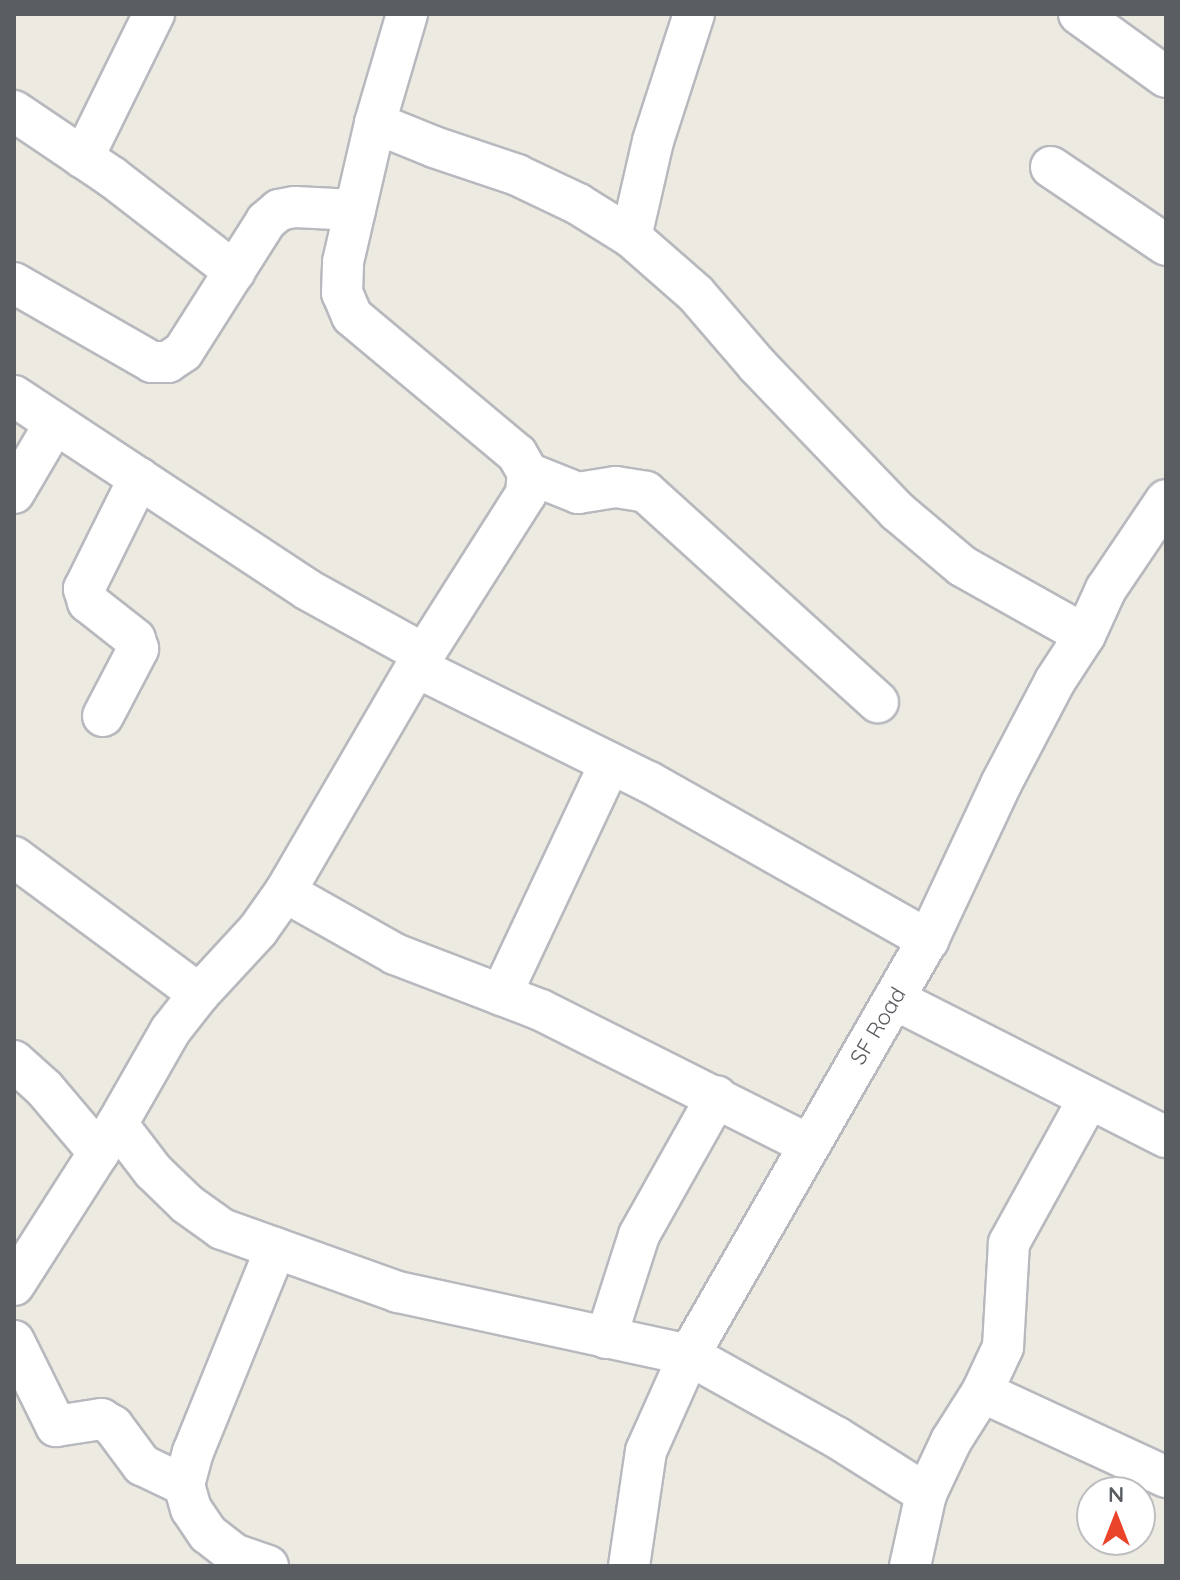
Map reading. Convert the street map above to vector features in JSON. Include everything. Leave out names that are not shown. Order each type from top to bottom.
[{"type":"street","points":[[83,158],[154,14]]},
{"type":"street","points":[[17,1273],[108,1138],[170,1031],[199,994],[258,930],[285,892],[420,660],[526,494],[528,473],[517,454],[352,316],[342,293],[343,262],[375,123],[407,14]]},
{"type":"street","points":[[631,237],[653,141],[694,14]]},
{"type":"street","points":[[1079,14],[1166,77]]},
{"type":"street","points":[[14,111],[83,158],[235,272]]},
{"type":"street","points":[[375,123],[517,175],[578,204],[631,237],[696,294],[758,366],[897,511],[962,566],[1085,635]]},
{"type":"street","points":[[1051,167],[1166,245]]},
{"type":"street","points":[[14,283],[152,362],[168,362],[183,352],[266,221],[279,210],[295,207],[355,210]]},
{"type":"street","points":[[14,396],[420,660],[928,940]]},
{"type":"street","points":[[14,493],[55,423]]},
{"type":"street","points":[[528,473],[578,493],[616,487],[646,492],[878,702]]},
{"type":"street","points":[[103,716],[138,649],[135,639],[88,602],[84,589],[139,478]]},
{"type":"street","name":"SF Road","points":[[629,1566],[646,1451],[689,1355],[742,1266],[807,1144],[928,940],[1001,784],[1055,681],[1085,635],[1106,589],[1166,500]]},
{"type":"street","points":[[501,995],[610,763]]},
{"type":"street","points":[[14,857],[199,994]]},
{"type":"street","points":[[285,892],[395,954],[541,1010],[807,1144]]},
{"type":"street","points":[[894,999],[1166,1137]]},
{"type":"street","points":[[14,1061],[44,1088],[153,1171],[187,1204],[222,1229],[398,1292],[689,1355],[836,1437],[926,1494]]},
{"type":"street","points":[[606,1338],[639,1235],[717,1096]]},
{"type":"street","points":[[910,1566],[926,1494],[951,1441],[982,1392],[1003,1347],[1009,1243],[1088,1100]]},
{"type":"street","points":[[268,1566],[234,1554],[208,1534],[191,1509],[184,1485],[193,1452],[276,1248]]},
{"type":"street","points":[[14,1341],[56,1426],[101,1419],[113,1426],[142,1465],[184,1485]]},
{"type":"street","points":[[982,1392],[1166,1477]]}]
